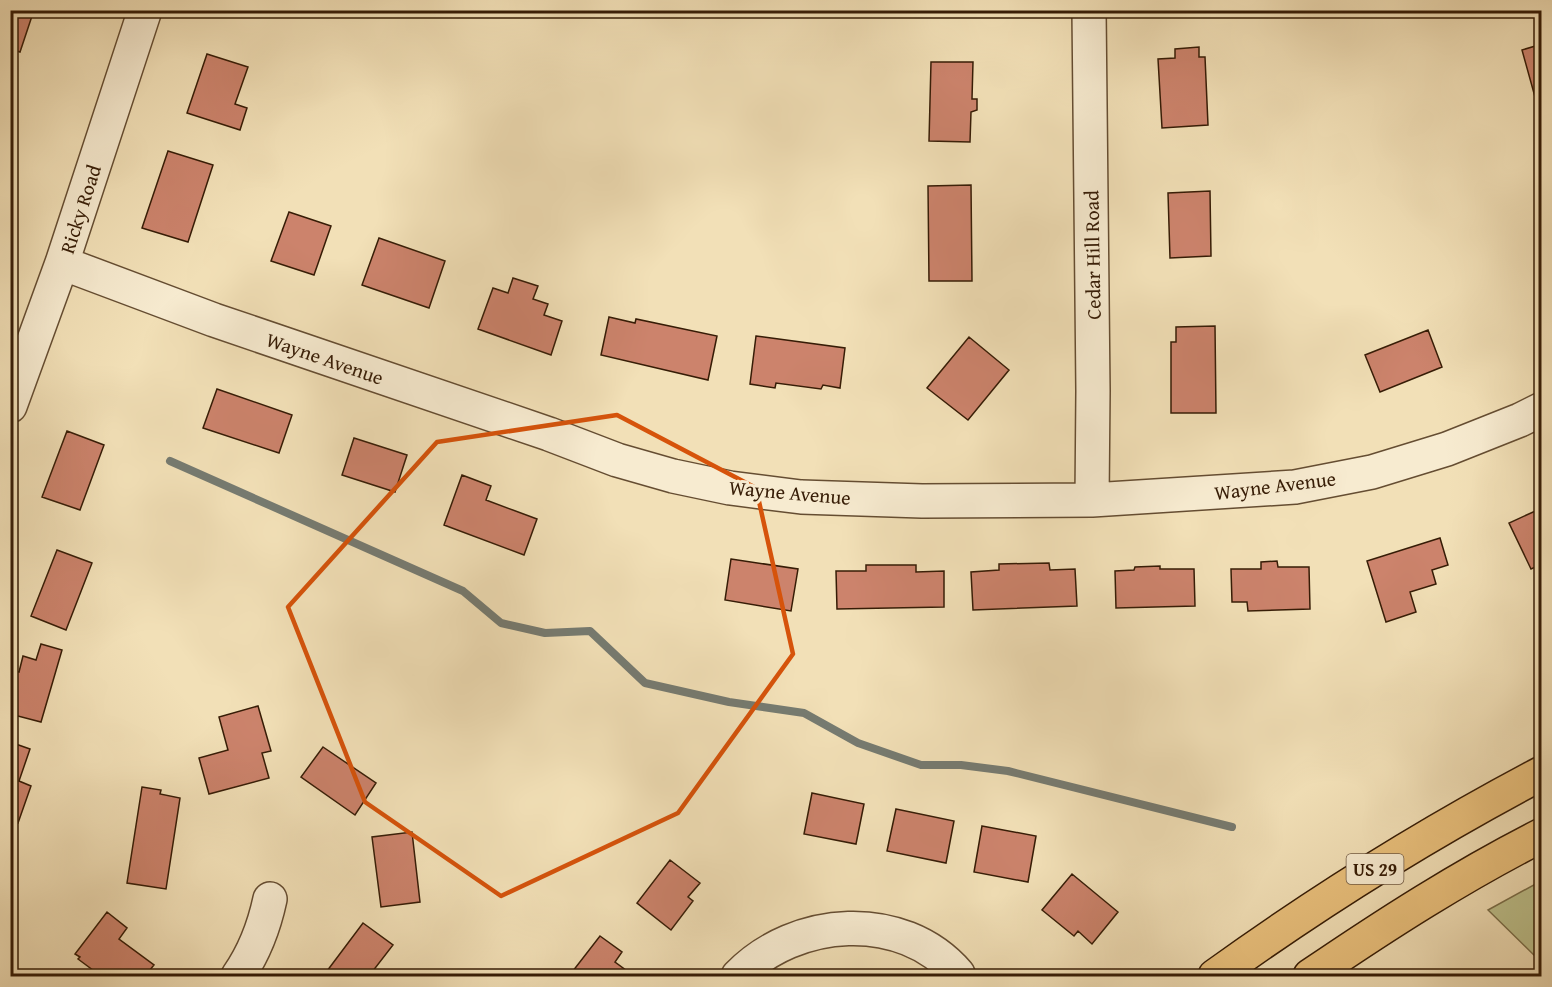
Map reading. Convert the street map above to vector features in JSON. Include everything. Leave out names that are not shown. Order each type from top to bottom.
[{"type":"highway","name":"US 29","points":[[1215,976],[1350,884],[1472,810],[1542,773]]},
{"type":"highway","name":"US 29","points":[[1310,976],[1384,926],[1504,854],[1542,835]]},
{"type":"street","name":"Ricky Road","points":[[10,406],[62,263],[145,10]]},
{"type":"street","name":"Cedar Hill Road","points":[[1089,10],[1092,500]]},
{"type":"street","name":"Wayne Avenue","points":[[62,263],[214,320],[549,434],[617,460],[673,476],[730,488],[801,497],[922,501],[1092,500],[1295,487],[1372,471],[1447,449],[1542,409]]},
{"type":"street","points":[[238,976],[254,949],[265,921],[270,899]]},
{"type":"street","points":[[738,976],[775,948],[799,937],[832,929],[865,928],[891,932],[920,943],[946,961],[957,974]]},
{"type":"highlighted area","points":[[617,415],[756,488],[793,654],[678,813],[501,896],[365,802],[288,607],[437,442]]},
{"type":"green space","points":[[1541,881],[1541,962],[1488,910]]},
{"type":"building","points":[[10,10],[34,10],[20,52],[10,49]]},
{"type":"building","points":[[1542,44],[1542,115],[1540,115],[1522,50]]},
{"type":"building","points":[[1199,47],[1199,57],[1205,57],[1208,125],[1162,128],[1158,59],[1175,58],[1175,49]]},
{"type":"building","points":[[207,54],[248,67],[235,104],[247,108],[240,130],[187,113]]},
{"type":"building","points":[[931,62],[973,62],[972,99],[977,99],[977,110],[971,112],[970,142],[929,141]]},
{"type":"building","points":[[168,151],[213,165],[188,242],[142,228]]},
{"type":"building","points":[[1535,180],[1542,180],[1542,197],[1537,198]]},
{"type":"building","points":[[971,185],[972,281],[929,281],[928,186]]},
{"type":"building","points":[[1210,191],[1211,256],[1170,258],[1168,193]]},
{"type":"building","points":[[289,212],[331,226],[314,275],[271,261]]},
{"type":"building","points":[[379,238],[445,261],[429,308],[362,285]]},
{"type":"building","points":[[513,278],[538,286],[533,299],[548,304],[544,315],[562,321],[551,355],[478,329],[493,288],[508,293]]},
{"type":"building","points":[[609,317],[635,323],[636,319],[717,336],[708,380],[601,355]]},
{"type":"building","points":[[1215,326],[1216,413],[1171,413],[1171,342],[1176,342],[1176,327]]},
{"type":"building","points":[[1428,330],[1442,367],[1380,392],[1365,355]]},
{"type":"building","points":[[756,336],[845,348],[840,388],[823,385],[821,389],[776,383],[775,388],[750,384]]},
{"type":"building","points":[[969,337],[1009,370],[968,420],[927,388]]},
{"type":"building","points":[[217,389],[292,415],[279,453],[203,428]]},
{"type":"building","points":[[67,431],[104,445],[80,510],[42,497]]},
{"type":"building","points":[[354,438],[407,455],[395,492],[342,475]]},
{"type":"building","points":[[462,475],[491,486],[486,500],[537,519],[524,555],[444,525]]},
{"type":"building","points":[[1542,508],[1542,564],[1531,569],[1509,523]]},
{"type":"building","points":[[1440,538],[1448,565],[1432,570],[1436,584],[1410,592],[1416,612],[1386,622],[1367,561]]},
{"type":"building","points":[[57,550],[92,563],[66,630],[31,616]]},
{"type":"building","points":[[731,559],[798,569],[791,611],[725,600]]},
{"type":"building","points":[[1277,561],[1278,567],[1309,567],[1310,609],[1248,611],[1247,602],[1232,602],[1231,569],[1261,569],[1261,562]]},
{"type":"building","points":[[1049,563],[1050,570],[1075,569],[1077,606],[973,610],[971,572],[999,570],[999,564]]},
{"type":"building","points":[[866,565],[916,565],[916,572],[944,571],[944,607],[837,609],[836,571],[866,571]]},
{"type":"building","points":[[1160,566],[1160,569],[1194,569],[1195,606],[1116,608],[1115,571]]},
{"type":"building","points":[[41,644],[62,650],[41,722],[10,714],[10,699],[15,683],[10,681],[10,670],[19,672],[23,656],[36,660]]},
{"type":"building","points":[[258,706],[271,751],[262,753],[269,778],[209,794],[199,758],[228,750],[219,717]]},
{"type":"building","points":[[10,742],[30,749],[19,781],[31,786],[18,823],[10,820]]},
{"type":"building","points":[[323,747],[376,783],[355,815],[301,777]]},
{"type":"building","points":[[142,787],[161,790],[160,794],[180,798],[166,889],[127,883]]},
{"type":"building","points":[[812,793],[864,804],[856,844],[804,834]]},
{"type":"building","points":[[896,809],[954,821],[946,863],[887,851]]},
{"type":"building","points":[[982,826],[1036,836],[1028,882],[974,872]]},
{"type":"building","points":[[412,832],[420,902],[381,907],[372,837]]},
{"type":"building","points":[[670,860],[700,883],[688,897],[693,901],[671,930],[637,903]]},
{"type":"building","points":[[1072,874],[1118,912],[1092,944],[1078,931],[1074,936],[1042,910]]},
{"type":"building","points":[[107,912],[127,928],[119,939],[154,965],[145,976],[101,976],[78,959],[80,957],[75,954]]},
{"type":"building","points":[[363,923],[393,945],[369,976],[325,976],[324,975]]},
{"type":"building","points":[[600,936],[622,952],[615,962],[630,973],[627,976],[569,976]]},
{"type":"waterway","points":[[170,461],[463,591],[501,623],[545,633],[590,631],[645,683],[729,702],[804,713],[858,743],[921,765],[961,765],[1008,771],[1232,827]]}]
